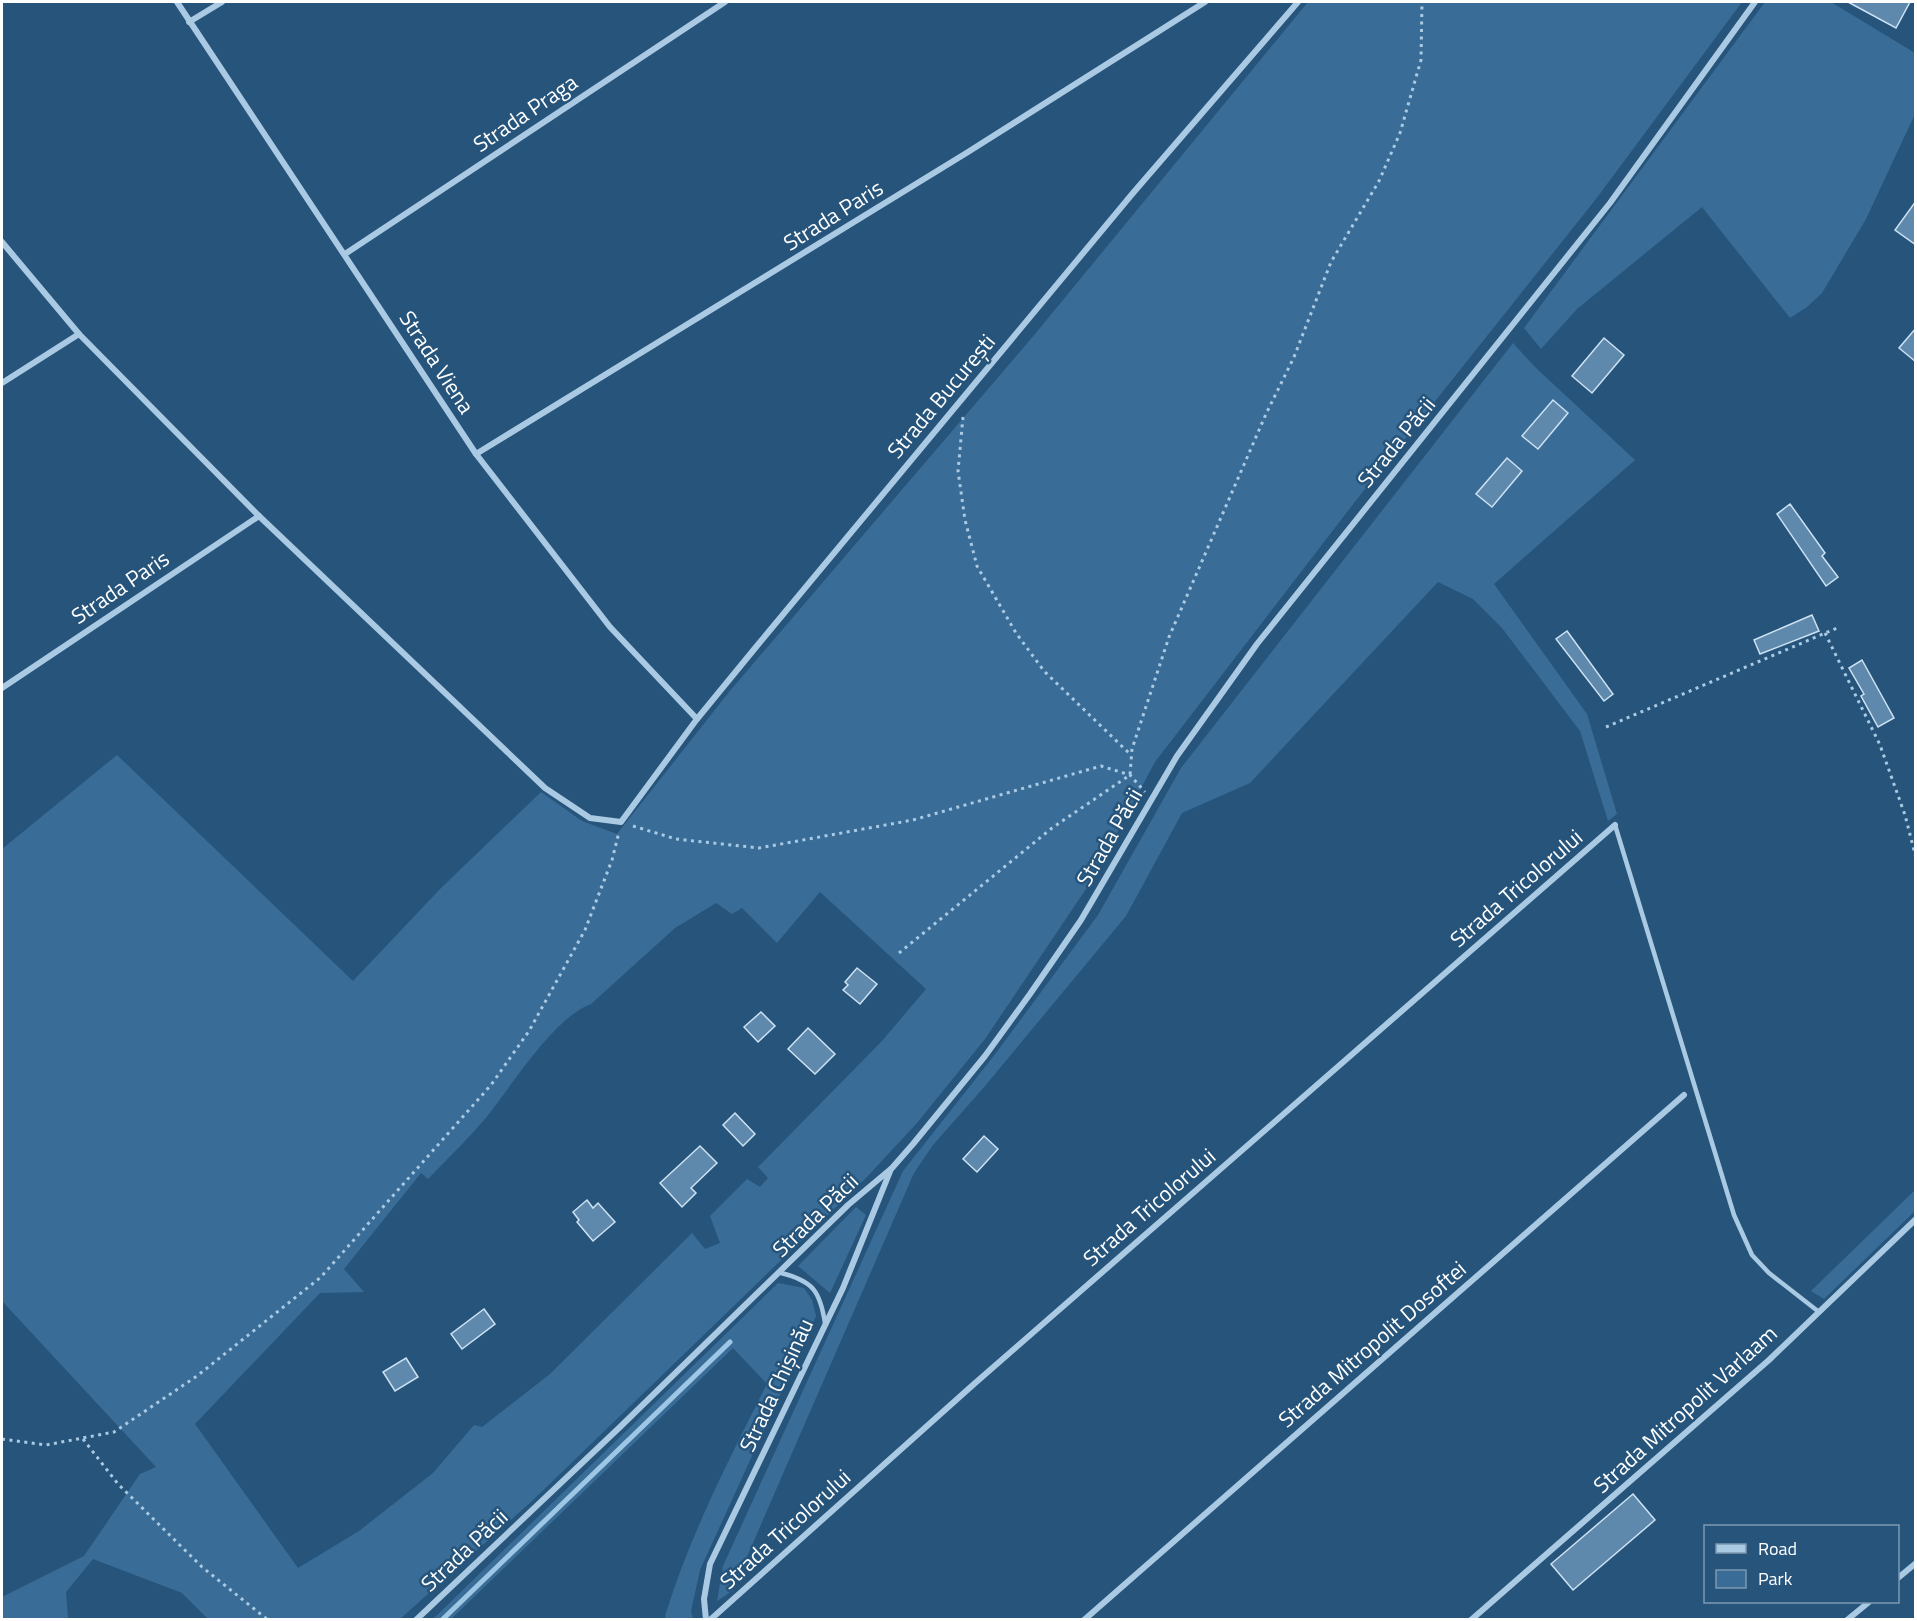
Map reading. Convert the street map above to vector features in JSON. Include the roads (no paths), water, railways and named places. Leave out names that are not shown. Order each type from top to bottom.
[{"type":"street","name":"Strada Viena","points":[[177,2],[476,454],[610,627],[697,719]]},
{"type":"street","points":[[189,22],[222,2]]},
{"type":"street","name":"Strada Praga","points":[[345,254],[724,2]]},
{"type":"street","name":"Strada Paris","points":[[476,454],[938,171],[1205,2]]},
{"type":"street","name":"Strada București","points":[[259,516],[545,788],[590,818],[621,822],[697,719],[1133,193],[1298,2]]},
{"type":"street","name":"Strada Păcii","points":[[416,1620],[781,1272],[848,1205],[892,1168],[985,1056],[1081,920],[1177,756],[1257,644],[1610,203],[1755,2]]},
{"type":"street","points":[[2,242],[79,334],[259,516]]},
{"type":"street","points":[[2,383],[79,334]]},
{"type":"street","name":"Strada Paris","points":[[2,688],[259,516]]},
{"type":"street","name":"Strada Tricolorului","points":[[708,1620],[983,1376],[1615,825]]},
{"type":"street","name":"Strada Mitropolit Dosoftei","points":[[1084,1620],[1684,1095]]},
{"type":"street","name":"Strada Chișinău","points":[[708,1620],[704,1599],[710,1564],[843,1288],[892,1168]]},
{"type":"street","name":"Strada Mitropolit Varlaam","points":[[1471,1620],[1751,1376],[1916,1219]]},
{"type":"street","points":[[1899,1577],[1916,1563]]},
{"type":"street","points":[[1847,1620],[1868,1603]]},
{"type":"lane","points":[[1615,825],[1734,1215],[1752,1255],[1769,1273],[1819,1312]]},
{"type":"lane","points":[[781,1272],[811,1285],[822,1302],[825,1323]]},
{"type":"waterway","points":[[442,1620],[730,1342]]}]
